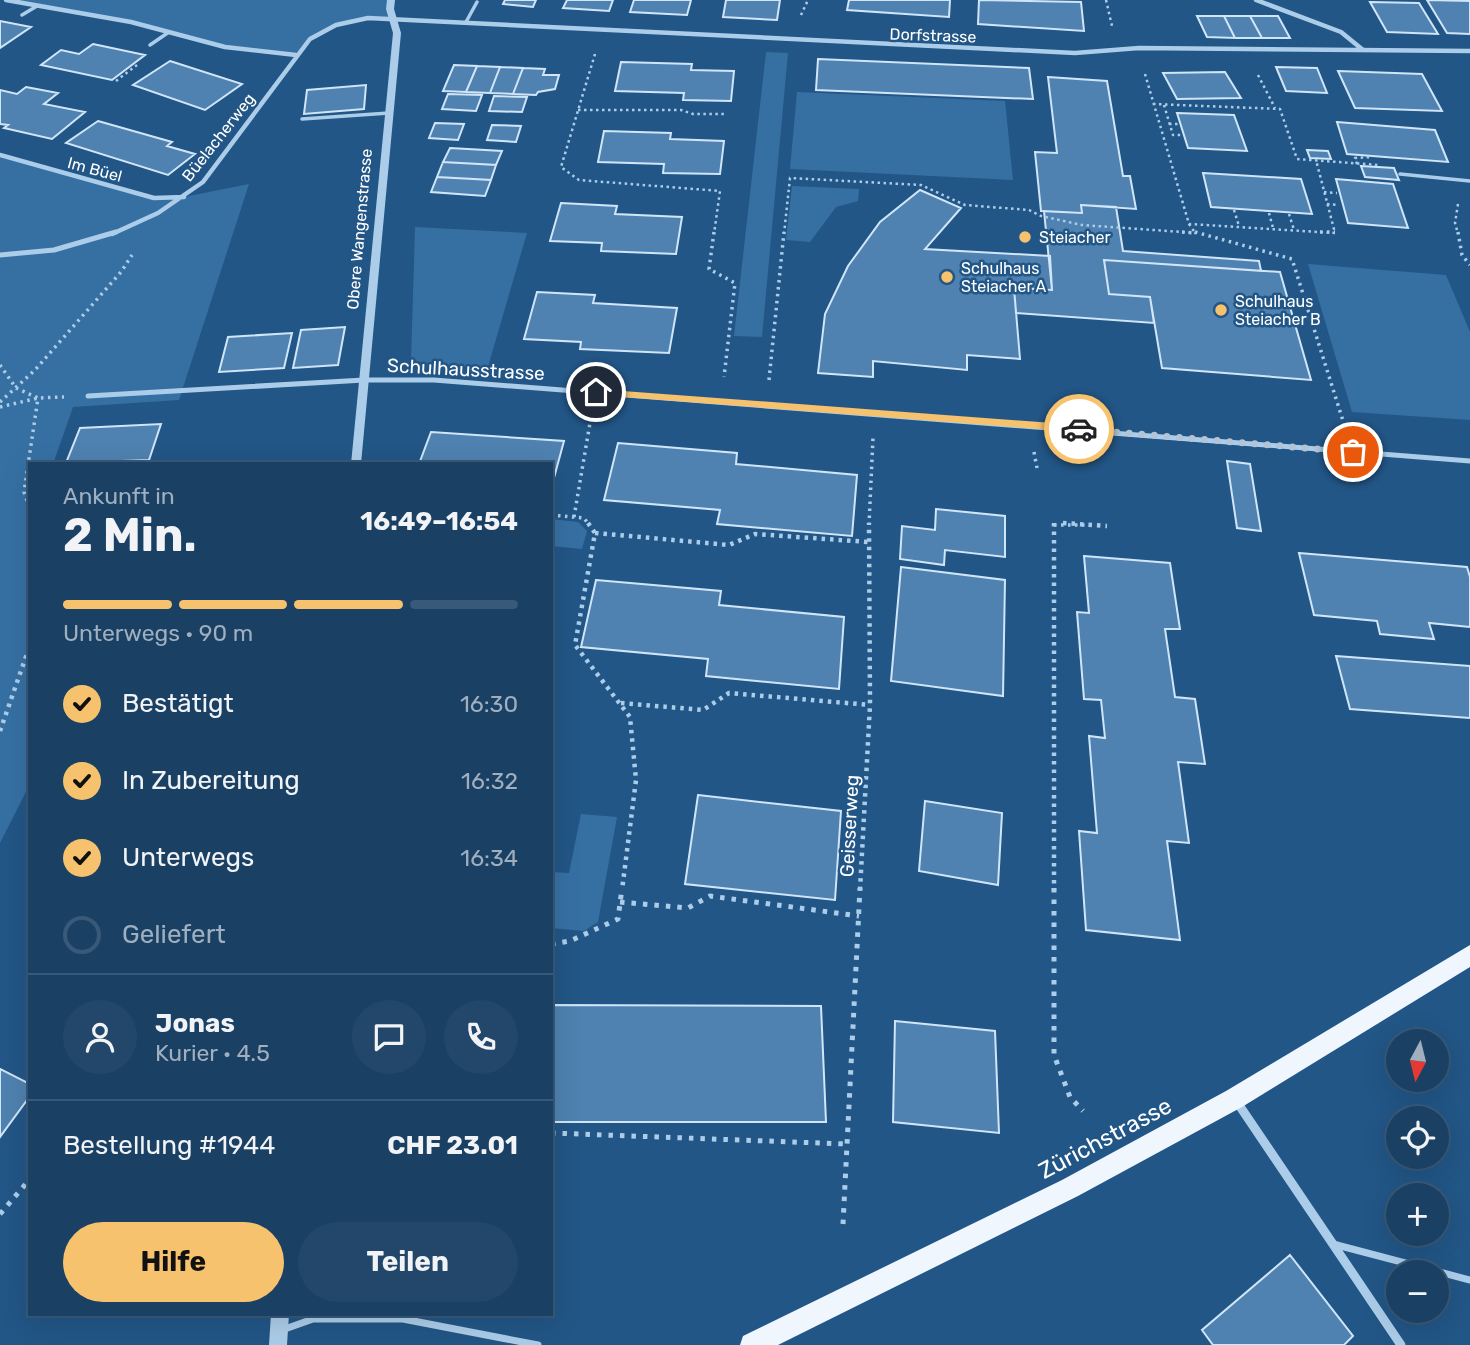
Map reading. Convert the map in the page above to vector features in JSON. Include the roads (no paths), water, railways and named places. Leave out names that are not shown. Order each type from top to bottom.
[{"type":"main road","name":"Zürichstrasse","points":[[752,1345],[1070,1188],[1234,1099],[1470,955]]},
{"type":"street","points":[[6,0],[169,32],[225,47],[296,55]]},
{"type":"street","name":"Obere Wangenstrasse","points":[[356,462],[397,33],[390,9],[391,0]]},
{"type":"street","points":[[1256,0],[1341,32],[1364,51]]},
{"type":"street","name":"Büelacherweg","points":[[0,255],[55,250],[103,236],[150,216],[184,197],[202,181],[310,38],[336,25],[368,18],[394,19]]},
{"type":"street","name":"Dorfstrasse","points":[[394,19],[1076,53],[1139,48],[1470,51]]},
{"type":"street","name":"Im Büel","points":[[0,155],[153,198],[184,197]]},
{"type":"street","name":"Schulhausstrasse","points":[[88,396],[364,380],[434,380],[1470,461]]},
{"type":"street","points":[[1234,1099],[1401,1345]]},
{"type":"lane","points":[[466,22],[477,2]]},
{"type":"lane","points":[[22,15],[37,6]]},
{"type":"lane","points":[[150,45],[169,32]]},
{"type":"lane","points":[[302,119],[389,113]]},
{"type":"lane","points":[[1400,174],[1470,181]]},
{"type":"lane","points":[[1333,1244],[1470,1280]]},
{"type":"lane","points":[[279,1330],[313,1319],[403,1320],[538,1345]]},
{"type":"place","name":"Steiacher","points":[[1025,237]]},
{"type":"place","name":"Schulhaus Steiacher A","points":[[947,277]]},
{"type":"place","name":"Schulhaus Steiacher B","points":[[1221,310]]}]
